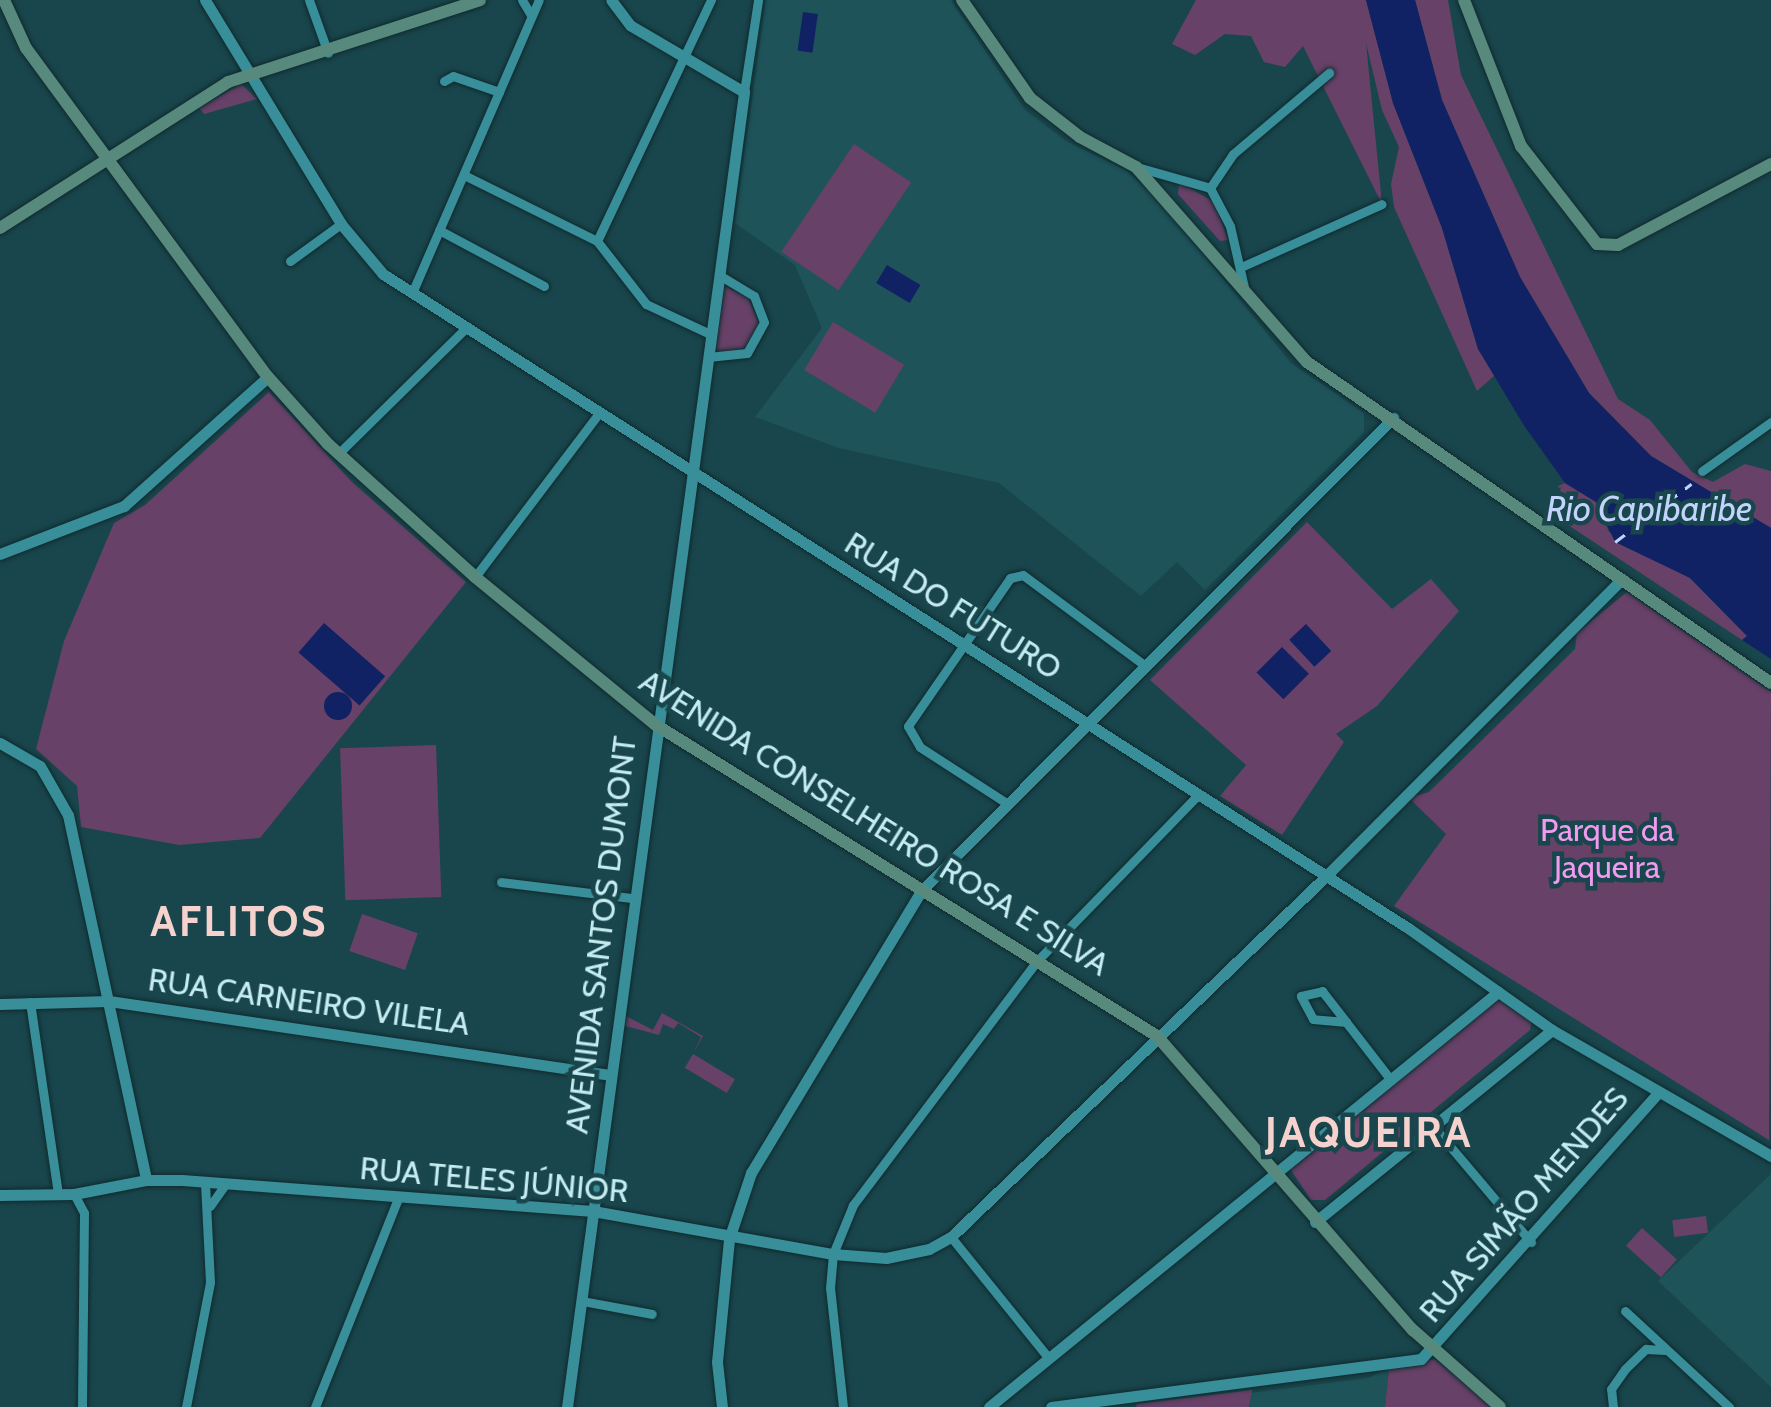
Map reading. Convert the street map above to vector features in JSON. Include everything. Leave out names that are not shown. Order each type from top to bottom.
[{"type":"main road","points":[[0,228],[250,74],[328,53],[480,0]]},
{"type":"main road","points":[[962,0],[1030,98],[1080,137],[1136,166],[1244,287],[1292,349],[1771,683]]},
{"type":"main road","points":[[1464,0],[1521,146],[1581,228],[1598,244],[1618,245],[1771,164]]},
{"type":"main road","name":"AVENIDA CONSELHEIRO ROSA E SILVA","points":[[3,6],[26,48],[268,377],[338,454],[474,577],[656,725],[1156,1036],[1315,1222],[1433,1351],[1500,1407]]},
{"type":"street","name":"RUA DO FUTURO","points":[[205,0],[342,224],[372,264],[960,647],[1088,722],[1552,1030],[1656,1094],[1771,1156]]},
{"type":"street","points":[[309,0],[328,53]]},
{"type":"street","points":[[522,0],[531,16]]},
{"type":"street","points":[[412,293],[539,0]]},
{"type":"street","points":[[610,0],[630,25],[744,92],[758,0]]},
{"type":"street","points":[[597,241],[711,0]]},
{"type":"street","points":[[1210,188],[1234,154],[1329,74]]},
{"type":"street","points":[[444,81],[453,76],[499,92]]},
{"type":"street","name":"AVENIDA SANTOS DUMONT","points":[[567,1407],[631,898],[744,92]]},
{"type":"street","points":[[1136,166],[1210,188],[1224,210],[1244,287]]},
{"type":"street","points":[[464,175],[597,241],[646,304],[710,334]]},
{"type":"street","points":[[1241,267],[1382,204]]},
{"type":"street","points":[[290,261],[342,224]]},
{"type":"street","points":[[439,230],[544,286]]},
{"type":"street","points":[[708,357],[746,353],[764,322],[754,296],[719,275]]},
{"type":"street","points":[[338,454],[467,327]]},
{"type":"street","points":[[0,554],[124,506],[268,377]]},
{"type":"street","points":[[474,577],[599,414]]},
{"type":"street","points":[[722,1407],[718,1362],[730,1239],[751,1174],[922,890],[1393,418]]},
{"type":"street","points":[[1702,471],[1771,422]]},
{"type":"street","points":[[1008,804],[909,734],[911,720],[960,647],[1018,574],[1144,666]]},
{"type":"street","points":[[1047,1356],[952,1237],[1324,878],[1622,579]]},
{"type":"street","points":[[0,743],[52,779],[78,856],[146,1180]]},
{"type":"street","points":[[843,1407],[830,1288],[833,1254],[853,1205],[897,1139],[1037,961],[1197,796]]},
{"type":"street","points":[[501,882],[631,898]]},
{"type":"street","points":[[1346,1022],[1313,1019],[1301,996],[1322,991],[1391,1080]]},
{"type":"street","points":[[993,1404],[1047,1356],[1498,992]]},
{"type":"street","name":"RUA CARNEIRO VILELA","points":[[0,1004],[109,1001],[610,1074]]},
{"type":"street","points":[[30,1002],[58,1194]]},
{"type":"street","points":[[1315,1222],[1552,1030]]},
{"type":"street","name":"RUA SIMÃO MENDES","points":[[1433,1351],[1656,1094]]},
{"type":"street","points":[[1433,1126],[1531,1242]]},
{"type":"street","name":"RUA TELES JÚNIOR","points":[[0,1195],[74,1194],[146,1180],[593,1211],[730,1239],[886,1258],[952,1237]]},
{"type":"street","points":[[186,1407],[210,1282],[210,1206],[205,1184]]},
{"type":"street","points":[[210,1206],[224,1186]]},
{"type":"street","points":[[82,1407],[84,1213],[94,1191]]},
{"type":"street","points":[[74,1194],[84,1213]]},
{"type":"street","points":[[315,1407],[398,1198]]},
{"type":"street","points":[[582,1302],[652,1314]]},
{"type":"street","points":[[1626,1311],[1729,1407]]},
{"type":"street","points":[[1612,1407],[1614,1382],[1652,1347],[1672,1354]]},
{"type":"street","points":[[1052,1407],[1378,1368],[1433,1351]]},
{"type":"shaded area","points":[[766,0],[951,0],[1025,110],[1066,141],[1125,170],[1158,199],[1291,363],[1364,413],[1364,432],[1205,590],[1177,562],[1141,596],[999,483],[839,448],[755,417],[822,328],[795,265],[735,223]]},
{"type":"shaded area","points":[[1771,1174],[1771,1387],[1658,1281]]},
{"type":"shaded area","points":[[1389,1369],[1385,1407],[1249,1407],[1251,1393],[1368,1378]]},
{"type":"green space","points":[[1196,0],[1366,0],[1393,103],[1442,228],[1478,349],[1495,375],[1477,391],[1394,207],[1391,184],[1399,147],[1382,110],[1366,43],[1382,204],[1303,46],[1285,67],[1264,62],[1251,36],[1225,34],[1195,55],[1172,44]]},
{"type":"green space","points":[[1415,0],[1448,0],[1461,75],[1618,399],[1650,420],[1692,472],[1713,482],[1745,464],[1771,471],[1771,528],[1651,456],[1589,393],[1520,277],[1442,100]]},
{"type":"green space","points":[[241,84],[257,99],[204,114],[199,108]]},
{"type":"green space","points":[[854,144],[911,183],[839,290],[781,252]]},
{"type":"green space","points":[[1179,182],[1214,202],[1228,240],[1220,241],[1178,194]]},
{"type":"green space","points":[[723,285],[748,298],[759,323],[745,348],[719,354],[713,346]]},
{"type":"green space","points":[[833,322],[904,365],[875,413],[804,370]]},
{"type":"green space","points":[[269,392],[352,482],[466,582],[260,838],[179,845],[81,827],[77,786],[36,749],[64,641],[114,523],[145,505]]},
{"type":"green space","points":[[1565,483],[1596,502],[1609,532],[1690,578],[1748,637],[1742,640],[1556,517],[1569,508],[1558,486]]},
{"type":"green space","points":[[1307,522],[1392,609],[1431,579],[1459,611],[1377,706],[1336,734],[1344,742],[1282,835],[1220,796],[1246,765],[1150,680]]},
{"type":"green space","name":"Parque da Jaqueira","points":[[1627,592],[1771,692],[1769,1140],[1394,906],[1446,834],[1409,798],[1429,792],[1575,649],[1577,633]]},
{"type":"green space","points":[[436,745],[441,897],[345,900],[340,748]]},
{"type":"green space","points":[[362,914],[418,933],[405,970],[349,951]]},
{"type":"green space","points":[[1504,1000],[1532,1018],[1530,1030],[1325,1200],[1311,1200],[1289,1167],[1494,1001]]},
{"type":"green space","points":[[662,1013],[703,1036],[694,1052],[701,1037],[678,1023],[674,1029],[663,1024],[659,1035],[622,1025],[624,1015],[653,1030]]},
{"type":"green space","points":[[693,1054],[735,1079],[727,1093],[685,1068]]},
{"type":"green space","points":[[1706,1216],[1708,1233],[1674,1237],[1672,1220]]},
{"type":"green space","points":[[1642,1228],[1677,1259],[1661,1277],[1626,1246]]},
{"type":"green space","points":[[1435,1359],[1492,1407],[1385,1407],[1389,1369]]},
{"type":"green space","points":[[1252,1390],[1249,1407],[1136,1407],[1137,1404]]},
{"type":"water","name":"Rio Capibaribe","points":[[1366,0],[1415,0],[1442,100],[1520,277],[1589,393],[1651,456],[1771,528],[1771,659],[1742,640],[1747,636],[1690,578],[1615,542],[1596,502],[1565,483],[1523,424],[1478,349],[1442,228],[1393,103]]},
{"type":"water","points":[[803,12],[818,14],[812,53],[798,51]]},
{"type":"water","points":[[887,265],[920,285],[910,303],[876,283]]},
{"type":"water","points":[[324,623],[385,676],[360,706],[298,652]]},
{"type":"water","points":[[1306,624],[1331,651],[1314,667],[1289,640]]},
{"type":"water","points":[[1282,647],[1309,674],[1283,699],[1257,672]]},
{"type":"water","points":[[338,692],[348,696],[352,706],[348,716],[338,720],[328,716],[324,706],[328,696]]},
{"type":"ferry route","points":[[1615,542],[1691,484]]},
{"type":"district","name":"AFLITOS","points":[[239,921]]},
{"type":"district","name":"JAQUEIRA","points":[[1369,1132]]}]
